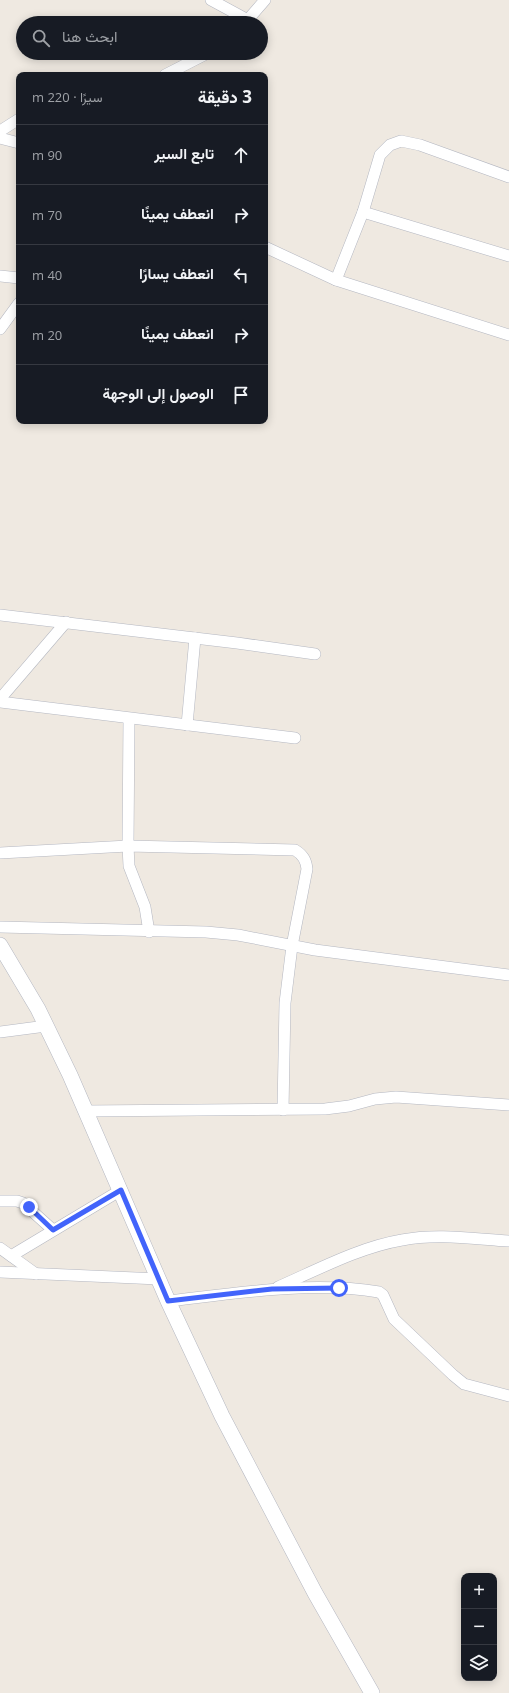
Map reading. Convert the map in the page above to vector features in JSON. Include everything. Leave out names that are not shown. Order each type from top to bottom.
[{"type":"street","points":[[211,0],[238,16]]},
{"type":"street","points":[[251,16],[265,0]]},
{"type":"street","points":[[171,72],[194,60]]},
{"type":"street","points":[[0,131],[16,121]]},
{"type":"street","points":[[0,138],[16,142]]},
{"type":"street","points":[[336,280],[363,212],[380,155],[390,145],[401,141],[420,145],[509,177]]},
{"type":"street","points":[[363,212],[509,256]]},
{"type":"street","points":[[268,247],[336,280],[509,335]]},
{"type":"street","points":[[0,276],[16,278]]},
{"type":"street","points":[[0,329],[16,308]]},
{"type":"street","points":[[0,615],[196,638],[315,654]]},
{"type":"street","points":[[0,699],[66,622]]},
{"type":"street","points":[[187,725],[196,638]]},
{"type":"street","points":[[0,702],[129,719],[295,738]]},
{"type":"street","points":[[129,719],[128,846],[130,866],[145,907],[149,932]]},
{"type":"street","points":[[0,853],[128,846],[295,850],[299,853],[306,862],[307,869],[292,946],[285,1003],[283,1110]]},
{"type":"street","points":[[0,927],[238,935],[292,946],[509,975]]},
{"type":"street","points":[[2,952],[46,1026],[86,1111],[168,1301],[222,1416],[315,1593],[372,1693]]},
{"type":"street","points":[[0,1032],[46,1026]]},
{"type":"street","points":[[86,1111],[325,1110],[349,1106],[375,1099],[396,1097],[509,1105]]},
{"type":"street","points":[[11,1256],[121,1190]]},
{"type":"street","points":[[0,1201],[17,1201],[23,1203],[53,1230]]},
{"type":"street","points":[[272,1289],[378,1245],[402,1240],[429,1237],[509,1241]]},
{"type":"street","points":[[0,1248],[36,1274]]},
{"type":"street","points":[[0,1272],[159,1279]]},
{"type":"street","points":[[168,1301],[272,1289],[339,1288],[379,1292],[383,1295],[394,1319],[464,1384],[509,1396]]},
{"type":"route","points":[[29,1207],[53,1230],[121,1190],[168,1301],[272,1289],[339,1288]]}]
